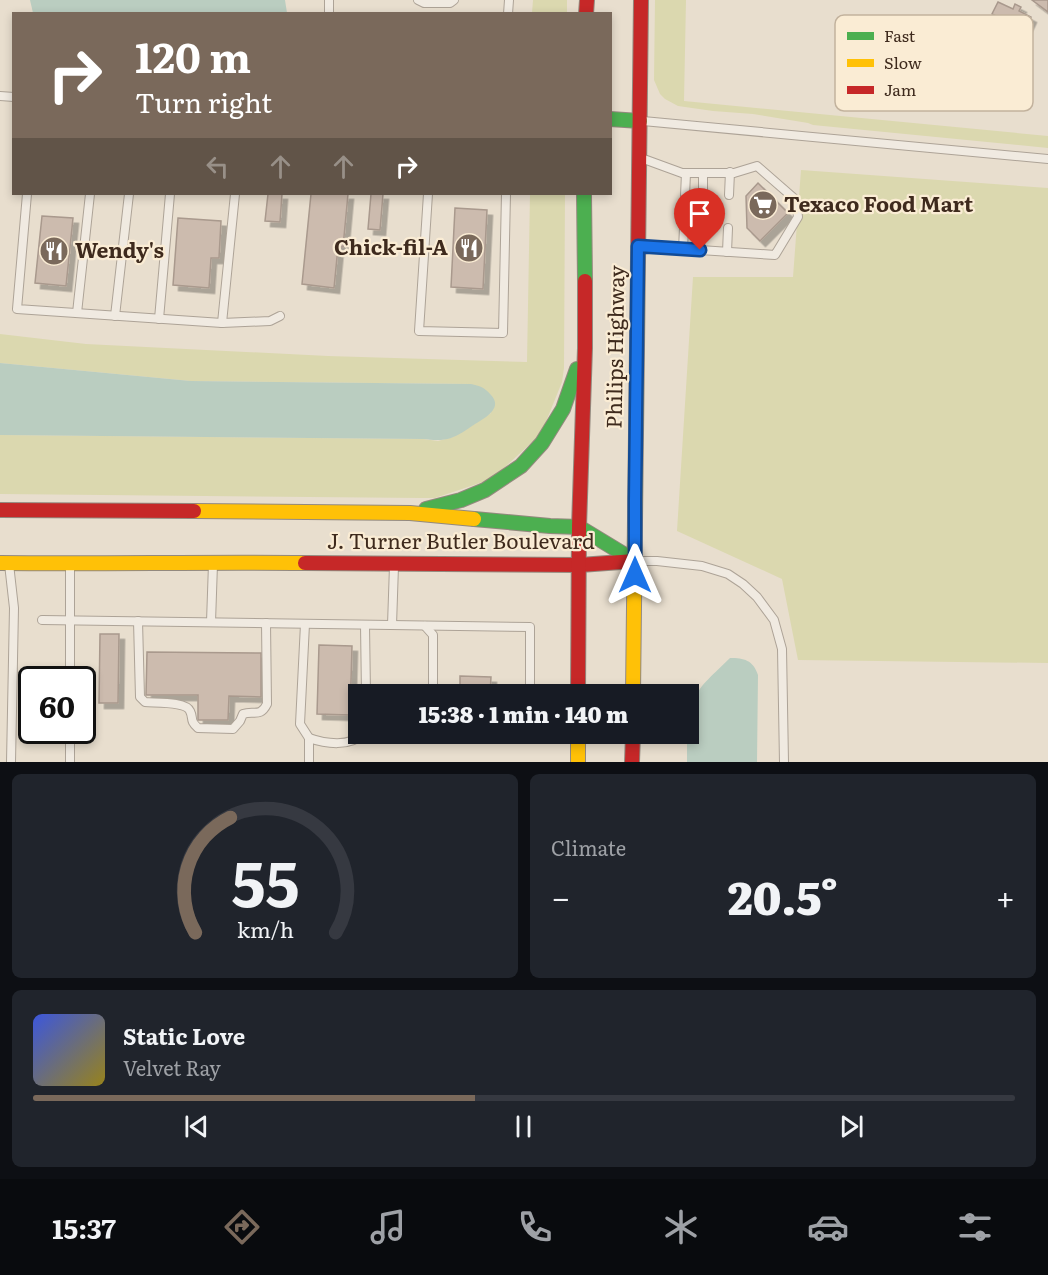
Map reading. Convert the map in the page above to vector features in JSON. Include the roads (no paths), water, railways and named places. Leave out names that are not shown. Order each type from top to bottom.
[{"type":"main road","name":"Philips Highway","points":[[633,684],[641,0]]},
{"type":"main road","points":[[612,119],[640,121]]},
{"type":"main road","name":"Philips Highway","points":[[578,684],[579,526],[585,348],[584,195]]},
{"type":"main road","points":[[410,513],[461,500],[485,490],[521,466],[542,443],[563,409],[585,348]]},
{"type":"main road","name":"J. Turner Butler Boulevard","points":[[0,510],[410,513],[550,526],[579,526],[635,561]]},
{"type":"main road","name":"J. Turner Butler Boulevard","points":[[5,563],[580,565],[635,561]]},
{"type":"main road","points":[[578,744],[578,762]]},
{"type":"main road","points":[[632,762],[633,744]]},
{"type":"lane","points":[[418,0],[424,3],[450,3],[454,0]]},
{"type":"lane","points":[[640,121],[1048,159]]},
{"type":"lane","points":[[638,246],[775,255],[798,217],[796,200],[757,166],[734,172],[682,173],[639,157]]},
{"type":"lane","points":[[729,195],[730,172]]},
{"type":"lane","points":[[685,196],[686,173]]},
{"type":"lane","points":[[703,173],[703,195]]},
{"type":"lane","points":[[27,195],[17,309],[222,323],[270,321],[280,316]]},
{"type":"lane","points":[[77,313],[90,195]]},
{"type":"lane","points":[[116,316],[129,195]]},
{"type":"lane","points":[[159,319],[170,195]]},
{"type":"lane","points":[[222,323],[235,195]]},
{"type":"lane","points":[[428,195],[419,331],[503,333],[506,195]]},
{"type":"lane","points":[[683,249],[684,228]]},
{"type":"lane","points":[[700,250],[701,228]]},
{"type":"lane","points":[[727,252],[728,228]]},
{"type":"lane","points":[[635,561],[702,566],[728,574],[757,597],[774,620],[782,649],[784,762]]},
{"type":"lane","points":[[211,622],[213,562]]},
{"type":"lane","points":[[5,563],[14,608],[10,762]]},
{"type":"lane","points":[[392,625],[394,563]]},
{"type":"lane","points":[[70,564],[70,666]]},
{"type":"lane","points":[[42,620],[530,627],[530,684]]},
{"type":"lane","points":[[138,621],[140,697],[145,702],[186,706],[190,711],[191,720],[198,728],[233,729],[240,722],[243,714],[257,713],[264,710],[267,704],[266,623]]},
{"type":"lane","points":[[305,624],[300,724],[309,738],[309,762]]},
{"type":"lane","points":[[365,625],[366,684]]},
{"type":"lane","points":[[425,626],[433,635],[433,684]]},
{"type":"lane","points":[[309,738],[318,741],[348,743]]},
{"type":"lane","points":[[70,744],[70,762]]},
{"type":"place","name":"Texaco Food Mart","points":[[763,205]]},
{"type":"place","name":"Chick-fil-A","points":[[469,248]]},
{"type":"place","name":"Wendy's","points":[[54,251]]}]
